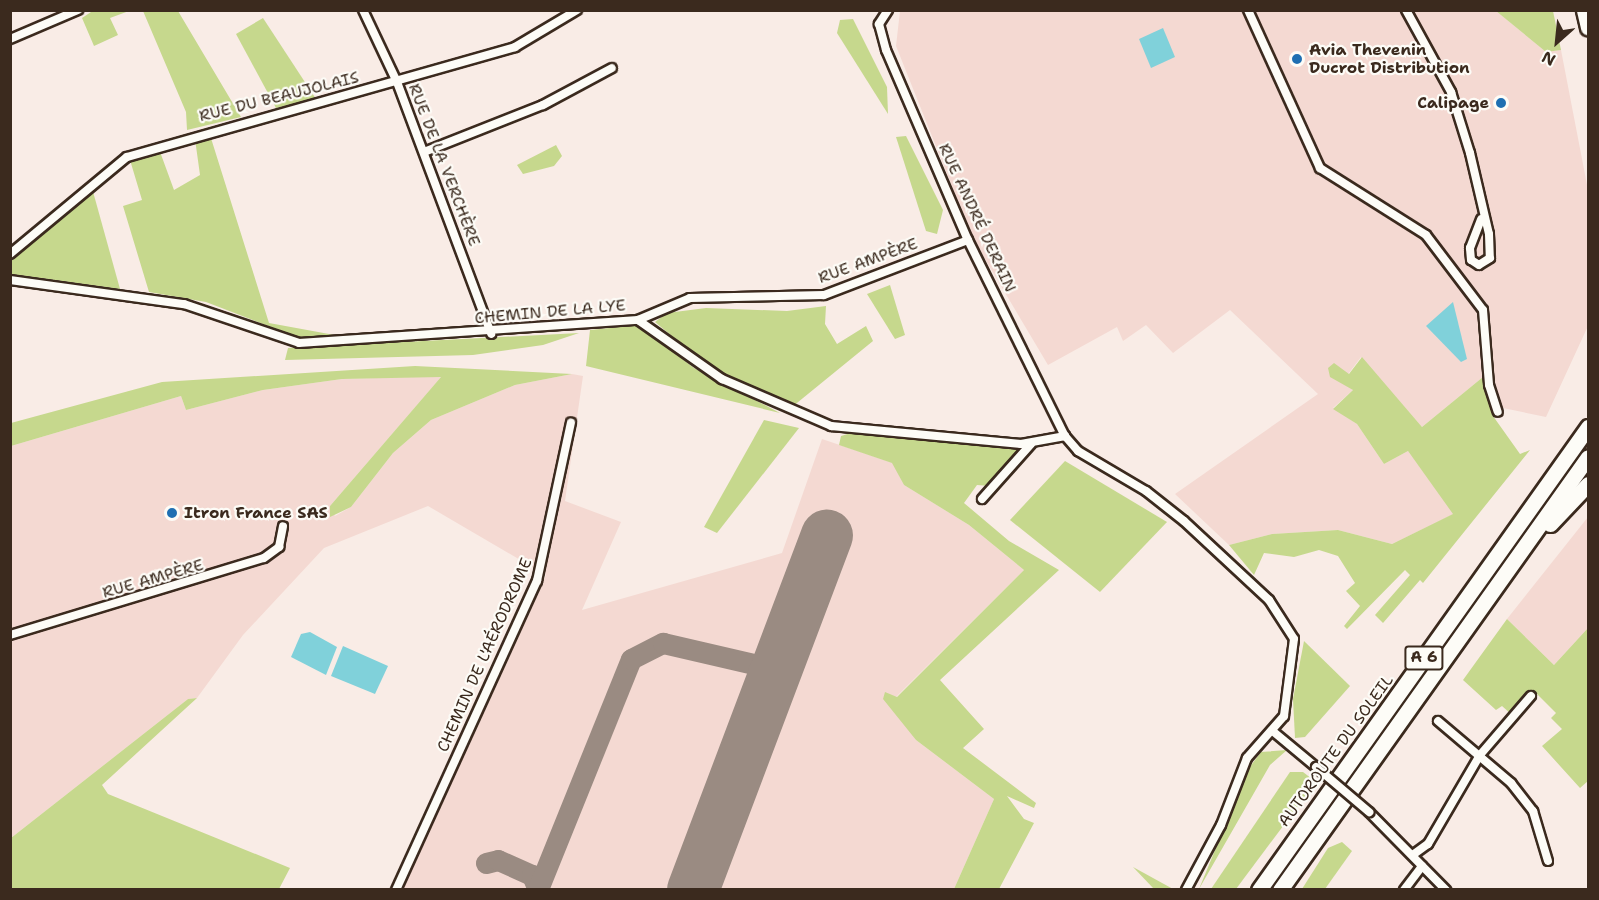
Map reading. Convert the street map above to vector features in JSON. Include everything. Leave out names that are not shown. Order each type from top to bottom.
[{"type":"highway","points":[[1565,460],[1588,412]]},
{"type":"highway","name":"AUTOROUTE DU SOLEIL","points":[[1259,890],[1588,427]]},
{"type":"highway","name":"AUTOROUTE DU SOLEIL","points":[[1280,890],[1588,457]]},
{"type":"highway","points":[[1521,551],[1588,484]]},
{"type":"street","points":[[10,39],[78,10]]},
{"type":"street","name":"RUE DE LA VERCHÈRE","points":[[363,10],[397,82],[490,334]]},
{"type":"street","name":"RUE DU BEAUJOLAIS","points":[[10,254],[127,157],[225,125],[397,82],[515,47],[577,10]]},
{"type":"street","name":"RUE ANDRÉ DERAIN","points":[[888,10],[879,24],[886,50],[968,240],[1065,436]]},
{"type":"street","points":[[1248,10],[1320,168],[1426,235],[1483,310],[1489,385],[1498,412]]},
{"type":"street","points":[[1406,10],[1451,92],[1482,219],[1490,258],[1479,265],[1471,260],[1470,248],[1482,219]]},
{"type":"street","points":[[424,152],[560,98],[612,68]]},
{"type":"street","name":"RUE AMPÈRE","points":[[638,320],[690,298],[824,296],[968,240]]},
{"type":"street","name":"CHEMIN DE LA LYE","points":[[10,280],[184,304],[299,343],[490,334],[638,320],[722,379],[816,422],[1030,444],[1065,436]]},
{"type":"street","name":"CHEMIN DE L'AÉRODROME","points":[[396,890],[537,581],[571,423]]},
{"type":"street","points":[[1065,436],[1078,451],[1146,491],[1184,521],[1269,600],[1294,639],[1287,707],[1275,733],[1247,758],[1216,835],[1186,890]]},
{"type":"street","points":[[982,499],[1030,444]]},
{"type":"street","name":"RUE AMPÈRE","points":[[10,635],[253,562],[279,547],[283,526]]},
{"type":"street","points":[[1414,854],[1428,844],[1480,755],[1532,696]]},
{"type":"street","points":[[1438,721],[1480,755],[1533,811],[1548,861]]},
{"type":"street","points":[[1275,733],[1414,854],[1422,866],[1446,890]]},
{"type":"street","points":[[1404,890],[1422,866]]},
{"type":"shaded area","points":[[900,11],[1496,11],[1546,52],[1561,50],[1588,190],[1588,326],[1546,417],[1503,408],[1483,377],[1422,427],[1361,357],[1343,381],[1353,390],[1333,408],[1357,424],[1384,464],[1408,451],[1454,514],[1392,544],[1338,530],[1272,534],[1229,545],[1175,494],[1318,394],[1230,310],[1173,353],[1146,325],[1123,341],[1117,327],[1048,365],[973,239],[896,46]]},
{"type":"shaded area","points":[[572,374],[583,376],[565,501],[621,522],[582,610],[782,553],[822,439],[893,463],[904,485],[969,525],[1024,570],[896,697],[885,693],[916,740],[994,799],[954,889],[401,889],[546,575],[428,506],[324,548],[243,635],[197,698],[188,699],[11,838],[11,446],[181,396],[186,410],[263,390],[342,379],[442,376],[330,506],[335,516],[351,507],[393,453],[431,420],[515,385]]},
{"type":"shaded area","points":[[1588,517],[1588,628],[1554,665],[1507,619]]},
{"type":"green space","points":[[94,10],[129,11],[110,18],[118,35],[94,46],[82,18]]},
{"type":"green space","points":[[143,11],[178,11],[241,117],[187,130],[186,112]]},
{"type":"green space","points":[[1496,11],[1553,11],[1561,50],[1546,52]]},
{"type":"green space","points":[[263,18],[316,99],[276,108],[236,34]]},
{"type":"green space","points":[[853,19],[887,87],[888,114],[837,33],[840,20]]},
{"type":"green space","points":[[210,135],[269,323],[340,336],[299,338],[206,302],[149,292],[123,206],[142,200],[130,160],[159,149],[174,190],[200,175],[195,139]]},
{"type":"green space","points":[[906,136],[943,210],[937,234],[926,231],[896,137]]},
{"type":"green space","points":[[556,145],[562,156],[554,166],[523,174],[517,165]]},
{"type":"green space","points":[[92,188],[120,289],[11,274],[11,259]]},
{"type":"green space","points":[[890,285],[905,335],[895,339],[867,294]]},
{"type":"green space","points":[[826,306],[825,324],[837,344],[866,326],[873,341],[792,407],[704,363],[655,322],[667,313],[706,308],[787,311]]},
{"type":"green space","points":[[638,325],[694,368],[780,413],[586,366],[590,330]]},
{"type":"green space","points":[[579,333],[543,345],[473,355],[285,360],[288,348]]},
{"type":"green space","points":[[1362,357],[1422,427],[1483,377],[1493,416],[1520,454],[1530,450],[1423,583],[1420,580],[1383,623],[1375,615],[1410,575],[1405,570],[1347,629],[1344,626],[1360,606],[1346,591],[1355,583],[1338,556],[1319,550],[1294,557],[1264,553],[1254,575],[1229,545],[1272,534],[1338,530],[1392,544],[1453,514],[1408,451],[1384,464],[1357,424],[1333,409],[1353,390],[1330,377],[1328,368],[1334,363],[1349,374]]},
{"type":"green space","points":[[415,366],[572,374],[515,385],[431,420],[393,453],[351,507],[330,517],[330,506],[441,377],[342,379],[263,390],[186,410],[181,396],[11,446],[11,423],[162,382]]},
{"type":"green space","points":[[764,420],[799,428],[717,533],[704,527]]},
{"type":"green space","points":[[851,433],[1021,448],[990,486],[977,485],[964,503],[1009,541],[1059,570],[940,680],[984,729],[963,748],[1036,803],[1034,808],[1007,796],[1024,819],[1034,823],[999,889],[954,889],[994,799],[916,740],[883,699],[885,692],[897,697],[1024,570],[969,525],[904,485],[892,463],[839,445],[841,436]]},
{"type":"green space","points":[[1065,461],[1167,522],[1100,592],[1010,520]]},
{"type":"green space","points":[[1507,619],[1554,665],[1588,628],[1588,781],[1580,788],[1542,746],[1562,729],[1551,718],[1556,713],[1533,690],[1511,714],[1502,706],[1496,710],[1463,680]]},
{"type":"green space","points":[[1304,641],[1350,686],[1305,737],[1295,738],[1293,699]]},
{"type":"green space","points":[[197,698],[102,785],[108,794],[290,868],[279,889],[11,889],[11,838],[188,699]]},
{"type":"green space","points":[[1287,750],[1270,765],[1199,889],[1249,768],[1261,752]]},
{"type":"green space","points":[[1290,772],[1303,772],[1316,782],[1236,889],[1211,889]]},
{"type":"green space","points":[[1342,842],[1352,851],[1325,889],[1302,889],[1328,848]]},
{"type":"green space","points":[[1133,867],[1173,889],[1154,889]]},
{"type":"water","points":[[1163,28],[1175,57],[1151,68],[1139,39]]},
{"type":"water","points":[[1453,302],[1467,359],[1461,362],[1426,326]]},
{"type":"water","points":[[310,632],[337,647],[326,675],[291,657],[301,634]]},
{"type":"water","points":[[343,646],[388,666],[375,694],[331,676]]},
{"type":"taxiway","points":[[538,889],[631,659],[663,643],[762,666],[781,658]]},
{"type":"taxiway","points":[[753,664],[764,673],[769,688]]},
{"type":"taxiway","points":[[486,863],[498,860],[532,875],[538,890]]},
{"type":"runway","points":[[693,890],[827,536]]},
{"type":"place","name":"Avia Thevenin Ducrot Distribution","points":[[1297,59]]},
{"type":"place","name":"Calipage","points":[[1501,103]]},
{"type":"place","name":"Itron France SAS","points":[[172,513]]}]
